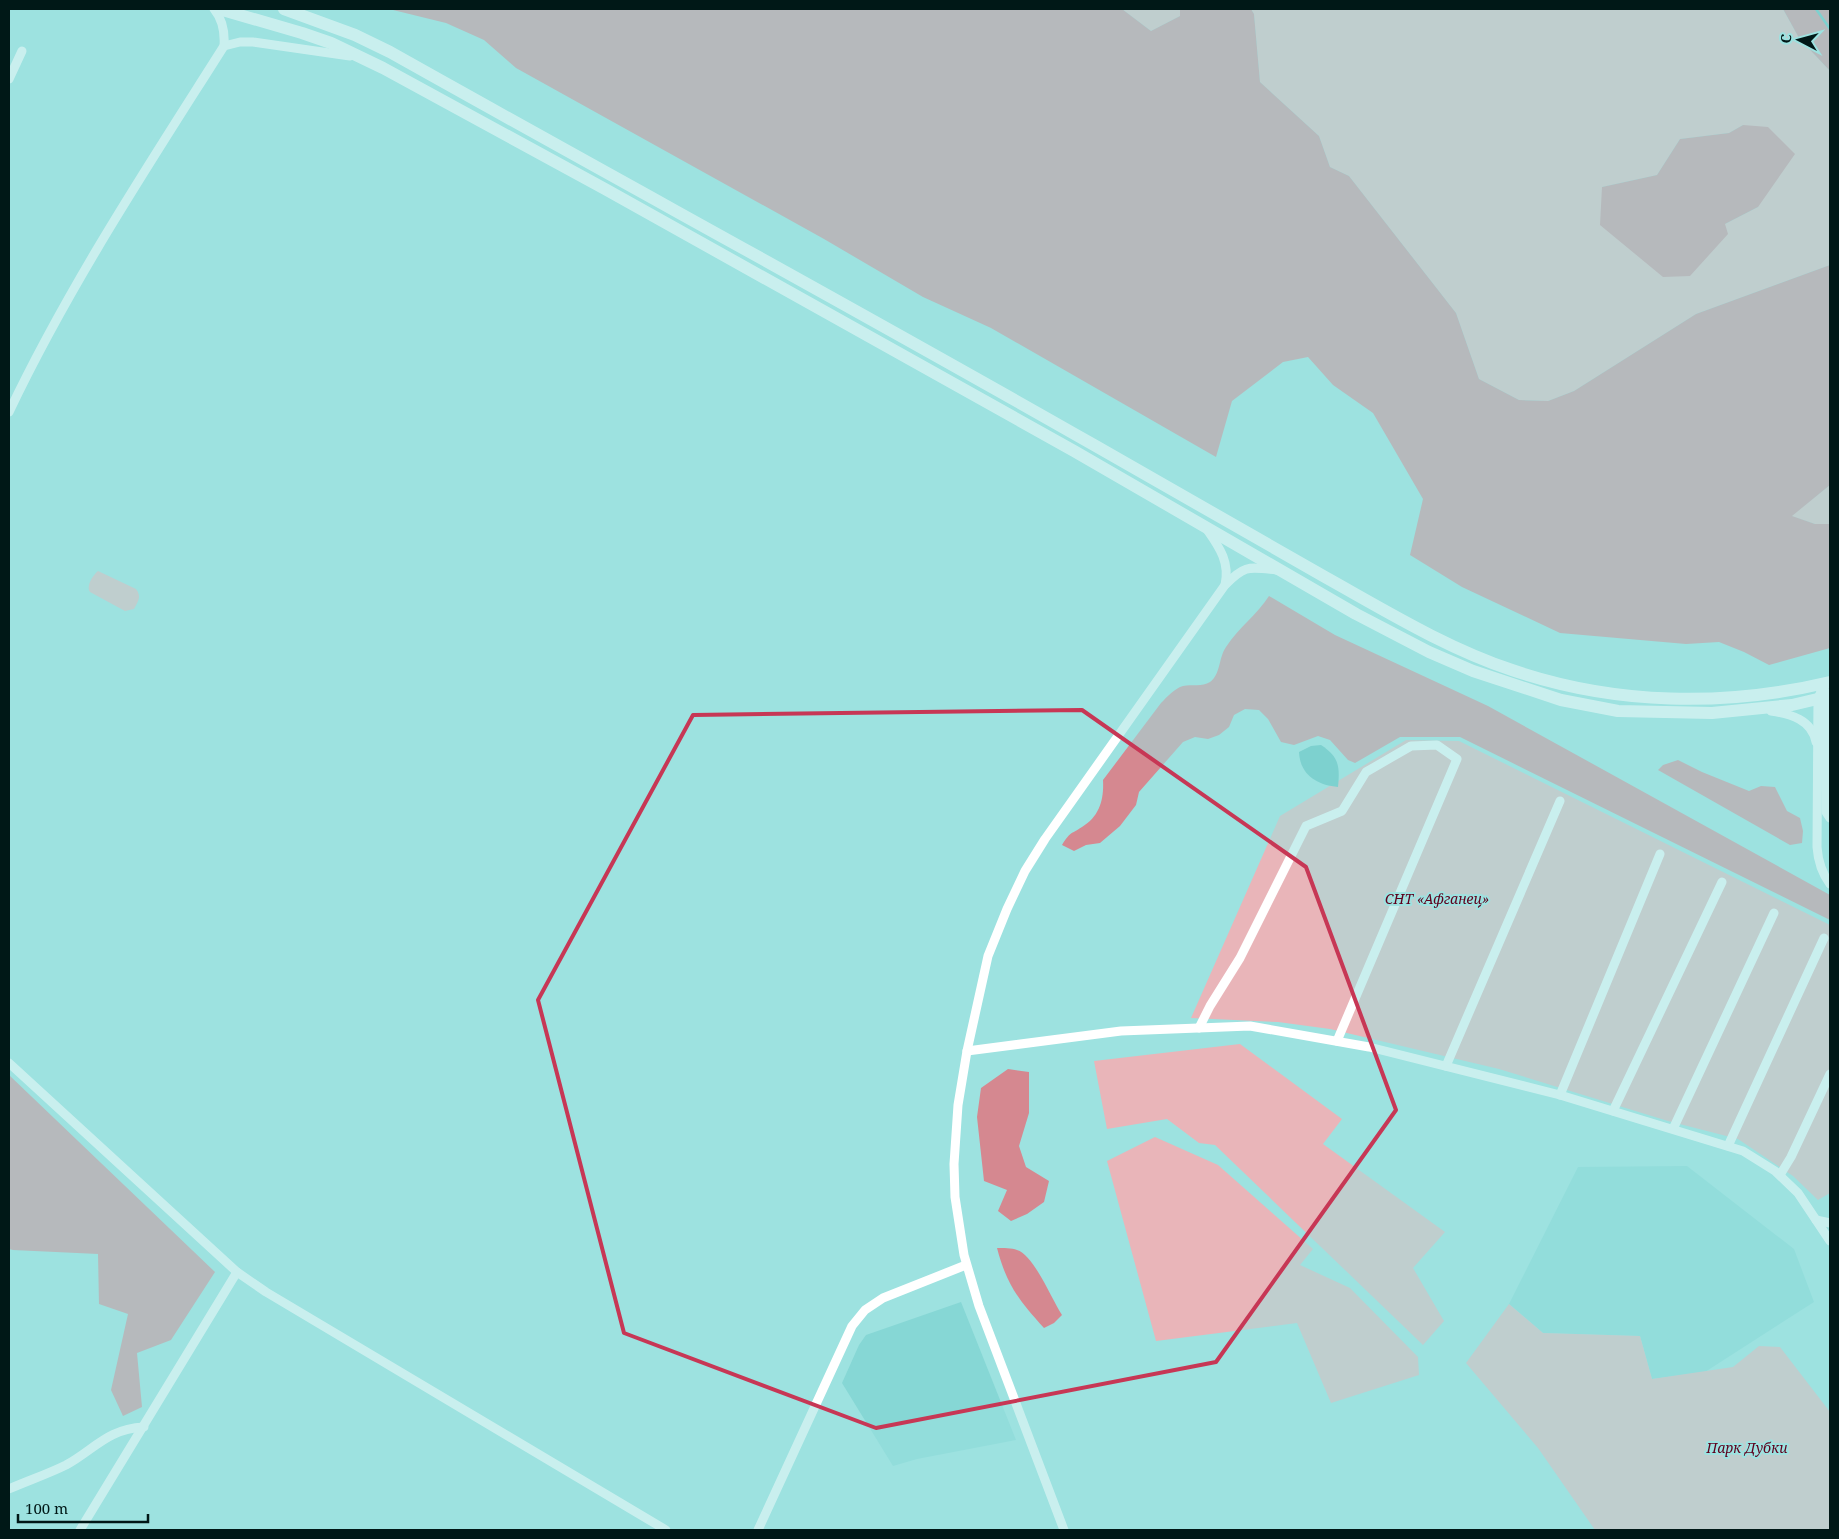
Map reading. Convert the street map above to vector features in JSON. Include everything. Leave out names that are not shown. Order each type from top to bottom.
[{"type":"highway","points":[[219,9],[302,32],[332,43],[368,60],[1074,451],[1278,570],[1429,652],[1473,671],[1561,700],[1618,712],[1661,714],[1712,713],[1761,709],[1825,698]]},
{"type":"highway","points":[[284,9],[347,32],[390,52],[1022,405],[1364,599],[1462,652],[1514,671],[1563,685],[1603,693],[1644,698],[1719,699],[1827,683]]},
{"type":"street","points":[[9,412],[32,364],[87,263],[224,46],[225,36],[222,23],[214,9]]},
{"type":"street","points":[[224,46],[240,42],[253,42],[344,54],[368,60]]},
{"type":"street","points":[[9,79],[22,51]]},
{"type":"street","points":[[1206,528],[1224,557],[1225,585]]},
{"type":"street","points":[[1064,1530],[979,1306],[966,1265],[955,1197],[954,1164],[958,1105],[967,1051],[988,956],[1025,871],[1045,839],[1225,585],[1242,569],[1278,570]]},
{"type":"street","points":[[1827,683],[1818,860],[1830,884]]},
{"type":"street","points":[[1761,709],[1787,714],[1801,720],[1810,727],[1822,756],[1826,812],[1830,818]]},
{"type":"street","points":[[1822,756],[1830,740]]},
{"type":"street","points":[[1199,1028],[1210,1006],[1240,958],[1306,826],[1342,811],[1366,772],[1411,746],[1437,745],[1456,759],[1337,1041]]},
{"type":"street","points":[[1446,1066],[1560,801]]},
{"type":"street","points":[[1560,1095],[1660,854]]},
{"type":"street","points":[[1613,1111],[1722,882]]},
{"type":"street","points":[[1673,1129],[1774,913]]},
{"type":"street","points":[[1728,1146],[1824,938]]},
{"type":"street","points":[[967,1051],[1121,1031],[1250,1026],[1369,1047],[1560,1095],[1743,1151],[1780,1175],[1798,1193],[1830,1242]]},
{"type":"street","points":[[9,1063],[237,1272],[266,1292],[666,1530]]},
{"type":"street","points":[[1780,1175],[1791,1157],[1830,1074]]},
{"type":"street","points":[[1816,1220],[1830,1223]]},
{"type":"street","points":[[758,1530],[857,1318],[864,1310],[883,1298],[966,1265]]},
{"type":"street","points":[[80,1530],[237,1272]]},
{"type":"street","points":[[9,1488],[66,1465],[116,1432],[128,1428],[144,1427]]},
{"type":"highlighted area","points":[[1082,710],[1306,867],[1396,1110],[1216,1362],[876,1428],[624,1333],[538,1000],[693,715]]},
{"type":"shaded area","points":[[389,9],[1122,9],[1151,31],[1180,16],[1180,9],[1251,9],[1254,14],[1260,82],[1319,136],[1330,167],[1349,176],[1456,313],[1479,379],[1519,400],[1548,401],[1574,391],[1696,314],[1830,265],[1830,485],[1792,516],[1815,524],[1830,524],[1830,648],[1769,665],[1719,642],[1686,644],[1560,633],[1462,587],[1410,555],[1423,499],[1373,413],[1333,385],[1308,357],[1283,362],[1232,401],[1216,457],[991,328],[923,297],[824,239],[516,68],[484,40],[446,23]]},
{"type":"shaded area","points":[[1783,9],[1830,9],[1830,71],[1799,38]]},
{"type":"shaded area","points":[[1743,125],[1768,127],[1795,154],[1758,207],[1725,224],[1728,234],[1690,276],[1663,277],[1600,225],[1602,187],[1657,175],[1680,139],[1729,133]]},
{"type":"shaded area","points":[[1269,596],[1335,635],[1488,706],[1830,895],[1830,920],[1460,737],[1400,737],[1355,763],[1348,760],[1330,740],[1318,736],[1294,745],[1281,742],[1268,719],[1259,710],[1245,709],[1234,715],[1229,727],[1219,735],[1208,739],[1195,737],[1183,742],[1139,792],[1136,805],[1120,826],[1100,843],[1086,845],[1074,851],[1062,845],[1069,835],[1093,818],[1102,800],[1103,780],[1161,703],[1180,687],[1204,684],[1214,679],[1226,647]]},
{"type":"shaded area","points":[[1321,745],[1335,758],[1339,773],[1338,787],[1323,784],[1311,777],[1306,773],[1300,760],[1299,752],[1311,746]]},
{"type":"shaded area","points":[[1678,760],[1749,791],[1761,786],[1775,787],[1787,811],[1800,818],[1803,831],[1802,843],[1790,845],[1658,770],[1663,765]]},
{"type":"shaded area","points":[[1008,1069],[1029,1072],[1029,1113],[1019,1146],[1026,1167],[1049,1181],[1044,1202],[1027,1214],[1011,1221],[998,1211],[1007,1190],[984,1181],[977,1117],[981,1088]]},
{"type":"shaded area","points":[[9,1075],[215,1272],[171,1340],[137,1353],[142,1407],[123,1416],[111,1390],[128,1314],[99,1304],[98,1254],[9,1249]]},
{"type":"shaded area","points":[[1687,1166],[1794,1249],[1814,1302],[1705,1372],[1652,1379],[1640,1336],[1543,1333],[1509,1304],[1578,1167]]},
{"type":"shaded area","points":[[997,1248],[1017,1250],[1030,1260],[1062,1315],[1054,1323],[1044,1328],[1021,1300],[1005,1273]]},
{"type":"shaded area","points":[[961,1302],[1016,1440],[917,1459],[893,1466],[842,1383],[859,1345],[866,1335]]},
{"type":"green space","points":[[1122,9],[1180,9],[1180,16],[1151,31]]},
{"type":"green space","points":[[1251,9],[1783,9],[1799,38],[1830,71],[1830,265],[1696,314],[1574,391],[1548,401],[1519,400],[1479,379],[1456,313],[1349,176],[1330,167],[1319,136],[1260,82],[1254,14]],"holes":[[[1743,125],[1758,207],[1725,224],[1602,187],[1657,175],[1680,139],[1729,133]]]},
{"type":"green space","points":[[1830,485],[1830,524],[1815,524],[1791,516]]},
{"type":"green space","points":[[98,571],[136,589],[139,597],[134,609],[125,611],[90,592],[89,584]]},
{"type":"green space","name":"СНТ «Афганец»","points":[[1406,740],[1459,741],[1830,925],[1830,1193],[1818,1200],[1793,1176],[1738,1139],[1668,1121],[1499,1069],[1330,1029],[1278,1022],[1191,1018],[1280,816]]},
{"type":"green space","points":[[1240,1044],[1342,1119],[1323,1144],[1445,1232],[1413,1268],[1444,1321],[1423,1345],[1215,1145],[1199,1143],[1167,1119],[1107,1129],[1094,1061]]},
{"type":"green space","points":[[1155,1137],[1218,1165],[1313,1249],[1300,1265],[1350,1288],[1418,1357],[1419,1375],[1331,1403],[1297,1323],[1156,1341],[1107,1161]]},
{"type":"green space","name":"Парк Дубки","points":[[1509,1304],[1543,1333],[1640,1336],[1652,1379],[1733,1367],[1759,1346],[1780,1347],[1830,1412],[1830,1530],[1595,1530],[1538,1448],[1466,1363]]},
{"type":"waterway","points":[[1816,9],[1830,29]]}]
